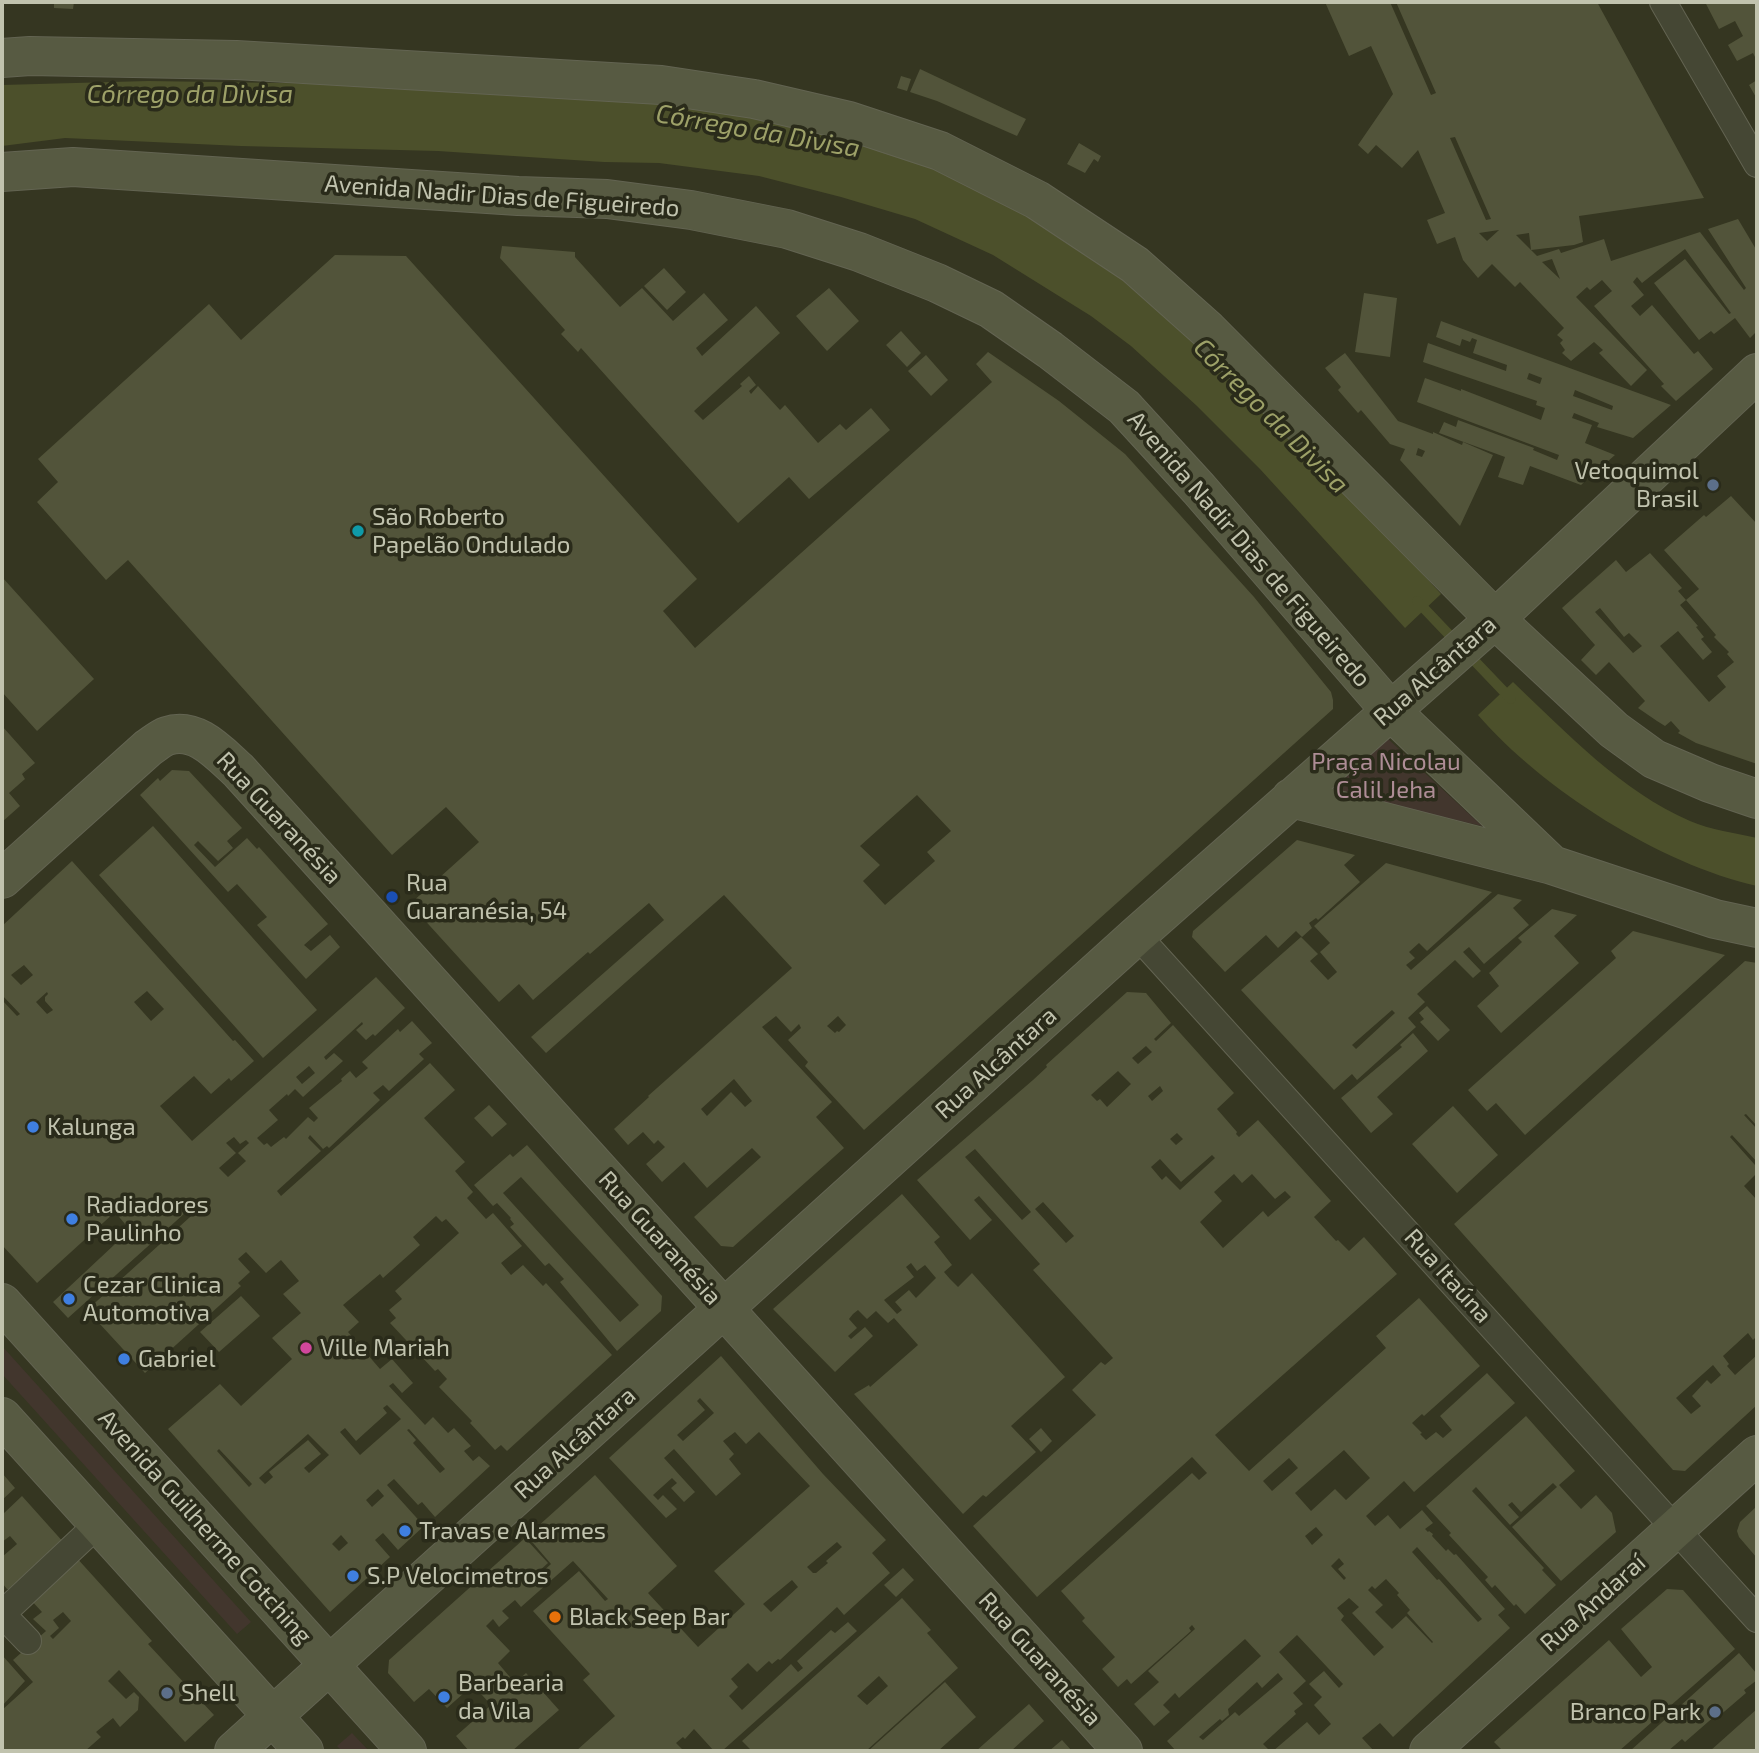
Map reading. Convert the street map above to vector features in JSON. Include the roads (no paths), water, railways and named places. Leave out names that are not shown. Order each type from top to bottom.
[{"type":"main road","points":[[2,58],[30,55],[236,60],[661,85],[754,99],[849,121],[940,151],[1037,200],[1135,265],[1208,330],[1483,629],[1654,759],[1757,799]]},
{"type":"main road","name":"Avenida Nadir Dias de Figueiredo","points":[[2,172],[74,167],[518,196],[607,199],[691,210],[787,229],[859,252],[937,283],[990,309],[1050,350],[1124,407],[1199,489],[1390,710],[1552,865]]},
{"type":"main road","name":"Rua Alcântara","points":[[234,1751],[1137,935],[1483,629],[1757,373]]},
{"type":"main road","name":"Rua Guaranésia","points":[[2,879],[148,748],[167,736],[189,734],[213,747],[238,770],[1123,1751]]},
{"type":"main road","name":"Avenida Nadir Dias de Figueiredo","points":[[1291,798],[1552,865],[1715,919],[1757,928]]},
{"type":"main road","name":"Avenida Guilherme Cotching","points":[[2,1303],[407,1751]]},
{"type":"main road","points":[[2,1417],[304,1751]]},
{"type":"main road","name":"Rua Andaraí","points":[[1429,1751],[1757,1455]]},
{"type":"street","points":[[1663,2],[1757,164]]},
{"type":"street","name":"Rua Itaúna","points":[[1137,935],[1757,1619]]},
{"type":"street","points":[[28,1641],[2,1614],[98,1524]]},
{"type":"water","points":[[148,81],[346,84],[668,98],[895,149],[1081,240],[1254,387],[1441,594],[1405,628],[1260,469],[1197,406],[1131,346],[1091,316],[993,255],[915,219],[759,176],[659,163],[438,151],[65,138],[2,146],[2,85]]},
{"type":"water","points":[[1513,682],[1596,759],[1641,794],[1698,824],[1757,838],[1757,886],[1682,861],[1643,842],[1569,796],[1535,770],[1478,715]]},
{"type":"waterway","name":"Córrego da Divisa","points":[[1417,601],[1457,643]]},
{"type":"waterway","name":"Córrego da Divisa","points":[[1468,654],[1511,699]]},
{"type":"place","name":"Vetoquimol Brasil","points":[[1713,485]]},
{"type":"place","name":"São Roberto Papelão Ondulado","points":[[358,531]]},
{"type":"place","name":"Rua Guaranésia, 54","points":[[392,897]]},
{"type":"place","name":"Kalunga","points":[[33,1127]]},
{"type":"place","name":"Radiadores Paulinho","points":[[72,1219]]},
{"type":"place","name":"Cezar Clinica Automotiva","points":[[69,1299]]},
{"type":"place","name":"Ville Mariah","points":[[306,1348]]},
{"type":"place","name":"Gabriel","points":[[124,1359]]},
{"type":"place","name":"Travas e Alarmes","points":[[405,1531]]},
{"type":"place","name":"S.P Velocimetros","points":[[353,1576]]},
{"type":"place","name":"Black Seep Bar","points":[[555,1617]]},
{"type":"place","name":"Shell","points":[[167,1693]]},
{"type":"place","name":"Barbearia da Vila","points":[[444,1697]]},
{"type":"place","name":"Branco Park","points":[[1715,1712]]},
{"type":"park label","name":"Praça Nicolau Calil Jeha","points":[[1386,776]]}]
